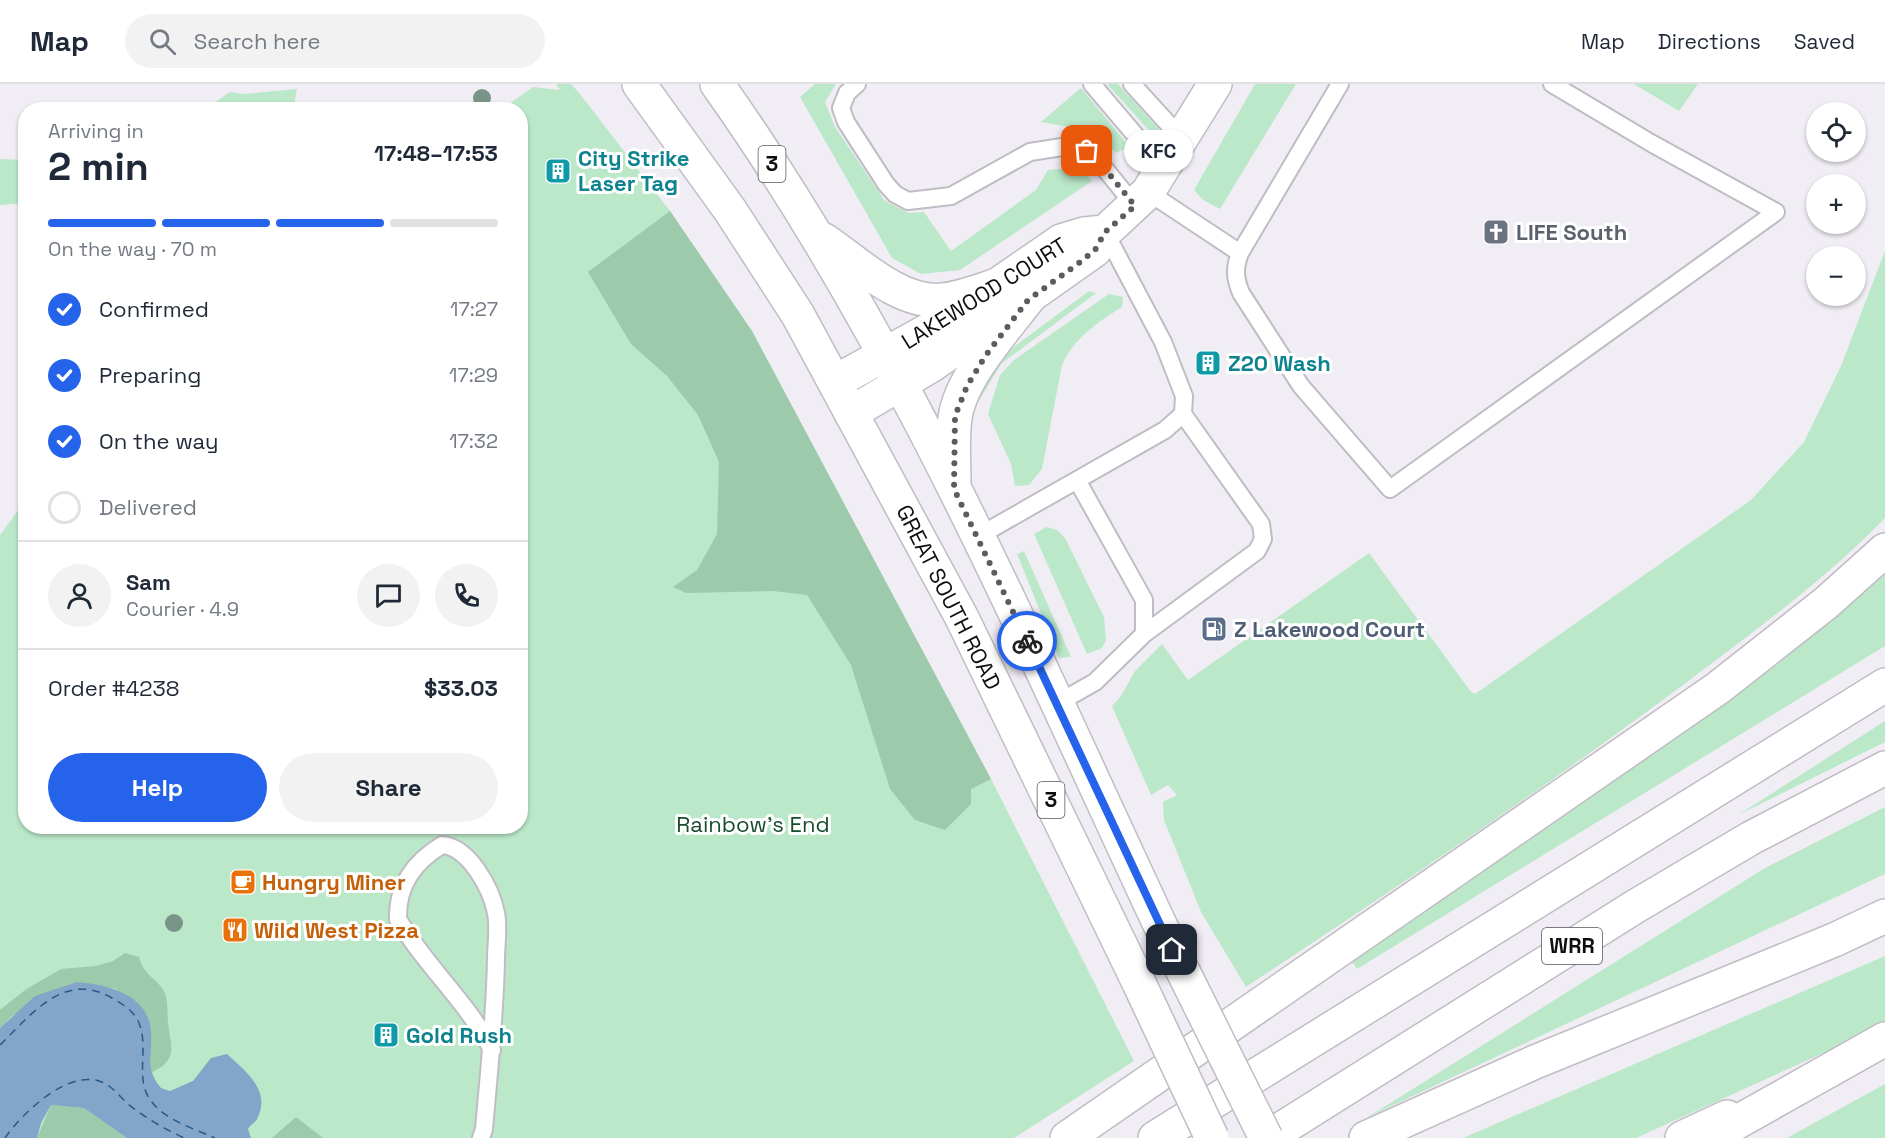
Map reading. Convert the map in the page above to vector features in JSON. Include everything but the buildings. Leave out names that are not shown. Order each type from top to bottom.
[{"type":"main road","name":"GREAT SOUTH ROAD","points":[[639,84],[730,210],[798,315],[835,382],[962,618],[1212,1138]]},
{"type":"main road","name":"LAKEWOOD COURT","points":[[851,413],[932,365],[1028,300],[1095,250],[1105,232],[1149,189],[1215,84]]},
{"type":"main road","name":"3","points":[[727,87],[818,236],[901,384],[977,537],[1162,929],[1266,1138]]},
{"type":"main road","name":"LAKEWOOD COURT","points":[[835,382],[945,321],[1061,241],[1084,234],[1105,232]]},
{"type":"main road","points":[[818,236],[890,286],[918,297],[940,300],[971,294],[997,285]]},
{"type":"main road","points":[[954,489],[955,416],[967,386],[986,355],[1028,300]]},
{"type":"main road","points":[[1067,1138],[1718,687],[1826,603],[1885,550]]},
{"type":"main road","name":"WRR","points":[[1155,1138],[1885,685]]},
{"type":"main road","name":"WRR","points":[[1266,1138],[1646,900],[1751,838],[1885,768]]},
{"type":"main road","points":[[1366,1138],[1535,1062],[1834,940],[1885,916]]},
{"type":"main road","points":[[1709,1138],[1885,1040]]},
{"type":"main road","points":[[1682,1138],[1856,1056]]},
{"type":"lane","points":[[857,84],[847,93],[841,108],[846,122],[895,194],[908,201],[951,196],[1030,152],[1079,147],[1149,189],[1240,253]]},
{"type":"lane","points":[[1092,84],[1149,189]]},
{"type":"lane","points":[[1132,84],[1182,139]]},
{"type":"lane","points":[[1340,84],[1240,253],[1235,266],[1235,280],[1301,386],[1390,489],[1776,212],[1651,143],[1552,84]]},
{"type":"lane","points":[[1056,704],[1095,682],[1144,634],[1257,551],[1263,539],[1261,524],[1183,414],[1184,396],[1162,342],[1105,232]]},
{"type":"lane","points":[[977,537],[1165,430],[1183,414]]},
{"type":"lane","points":[[1077,480],[1143,600],[1144,634]]},
{"type":"lane","points":[[481,1138],[484,1129],[492,1050],[495,1018],[496,913],[479,872],[463,853],[451,846],[442,845],[417,863],[405,880],[398,919],[435,972],[470,1011],[492,1050]]},
{"type":"green space","name":"Rainbow's End","points":[[556,84],[571,84],[580,94],[670,211],[752,331],[991,779],[1134,1061],[1014,1138],[0,1138],[0,535],[18,511],[18,834],[528,834],[528,102],[512,102],[533,87],[560,90]]},
{"type":"green space","points":[[815,84],[836,84],[825,102],[835,127],[885,201],[909,213],[924,212],[951,251],[1036,190],[1048,170],[1081,167],[1092,181],[960,270],[921,274],[892,258],[800,97]]},
{"type":"green space","points":[[1107,84],[1118,84],[1159,129],[1153,135]]},
{"type":"green space","points":[[1255,84],[1296,84],[1220,209],[1203,200],[1194,190]]},
{"type":"green space","points":[[1634,84],[1698,84],[1679,111]]},
{"type":"green space","points":[[1081,88],[1129,146],[1117,153],[1099,140],[1082,132],[1041,122]]},
{"type":"green space","points":[[297,89],[294,102],[215,102],[230,92],[244,94]]},
{"type":"green space","points":[[0,159],[18,160],[18,204],[0,205]]},
{"type":"green space","points":[[670,211],[752,331],[991,779],[971,789],[971,804],[945,830],[915,820],[890,789],[851,665],[807,595],[773,591],[686,593],[673,587],[697,570],[717,534],[719,462],[698,415],[667,376],[631,344],[588,272]]},
{"type":"green space","points":[[1885,251],[1885,518],[1838,563],[1787,605],[1630,724],[1467,839],[1246,987],[1201,912],[1164,820],[1163,802],[1177,795],[1168,785],[1151,795],[1112,706],[1121,696],[1135,671],[1162,644],[1188,680],[1369,553],[1471,692],[1475,694],[1751,500],[1804,442],[1841,366],[1864,306],[1866,306]]},
{"type":"green space","points":[[1089,291],[1096,293],[1001,364],[980,399],[973,403],[999,358]]},
{"type":"green space","points":[[1109,294],[1123,297],[1122,307],[1079,339],[1067,356],[1062,365],[1042,469],[1029,485],[1015,486],[1011,464],[988,414],[1000,375],[1014,360]]},
{"type":"green space","points":[[1047,527],[1057,530],[1065,538],[1104,617],[1106,640],[1102,648],[1087,654],[1034,534]]},
{"type":"green space","points":[[1024,551],[1071,657],[1059,658],[1017,554]]},
{"type":"green space","points":[[1885,573],[1885,646],[1357,969],[1352,962],[1691,726],[1758,677]]},
{"type":"green space","points":[[1885,721],[1885,742],[1738,815]]},
{"type":"green space","points":[[1885,807],[1885,874],[1368,1117],[1765,868]]},
{"type":"green space","points":[[125,953],[139,957],[145,970],[160,985],[166,996],[171,1051],[168,1060],[159,1069],[151,1073],[149,1069],[150,1025],[116,989],[77,982],[12,1016],[0,1028],[0,1010],[25,990],[61,969],[96,966],[113,961]]},
{"type":"green space","points":[[1885,956],[1885,1025],[1636,1138],[1463,1138]]},
{"type":"green space","points":[[1885,1084],[1885,1138],[1787,1138]]},
{"type":"green space","points":[[51,1105],[84,1108],[127,1138],[37,1138]]},
{"type":"green space","points":[[296,1117],[323,1138],[272,1138]]},
{"type":"water","points":[[77,982],[99,985],[121,992],[140,1005],[150,1025],[152,1073],[161,1088],[170,1091],[193,1081],[211,1058],[227,1054],[248,1074],[259,1090],[261,1109],[256,1120],[248,1129],[251,1138],[127,1138],[84,1108],[51,1105],[41,1123],[37,1138],[0,1138],[0,1028],[35,996]]},
{"type":"ferry route","points":[[0,1045],[36,1010],[64,993],[79,989],[95,991],[112,998],[133,1013],[140,1026],[143,1044],[143,1082],[149,1098],[170,1118],[215,1138]]},
{"type":"ferry route","points":[[5,1138],[23,1116],[48,1095],[63,1086],[91,1079],[108,1085],[141,1114],[184,1138]]},
{"type":"way so far","points":[[1027,641],[954,489],[955,416],[967,386],[986,355],[1028,300],[1095,250],[1105,232],[1135,206],[1097,159],[1087,151]]},
{"type":"place","name":"KFC","points":[[1087,151]]},
{"type":"place","name":"City Strike Laser Tag","points":[[558,171]]},
{"type":"place","name":"LIFE South","points":[[1496,232]]},
{"type":"place","name":"Z20 Wash","points":[[1208,363]]},
{"type":"place","name":"Z Lakewood Court","points":[[1214,629]]},
{"type":"place","name":"Hungry Miner","points":[[243,882]]},
{"type":"place","name":"Wild West Pizza","points":[[235,930]]},
{"type":"place","name":"Gold Rush","points":[[386,1035]]},
{"type":"route","points":[[1027,641],[1172,950]]}]
